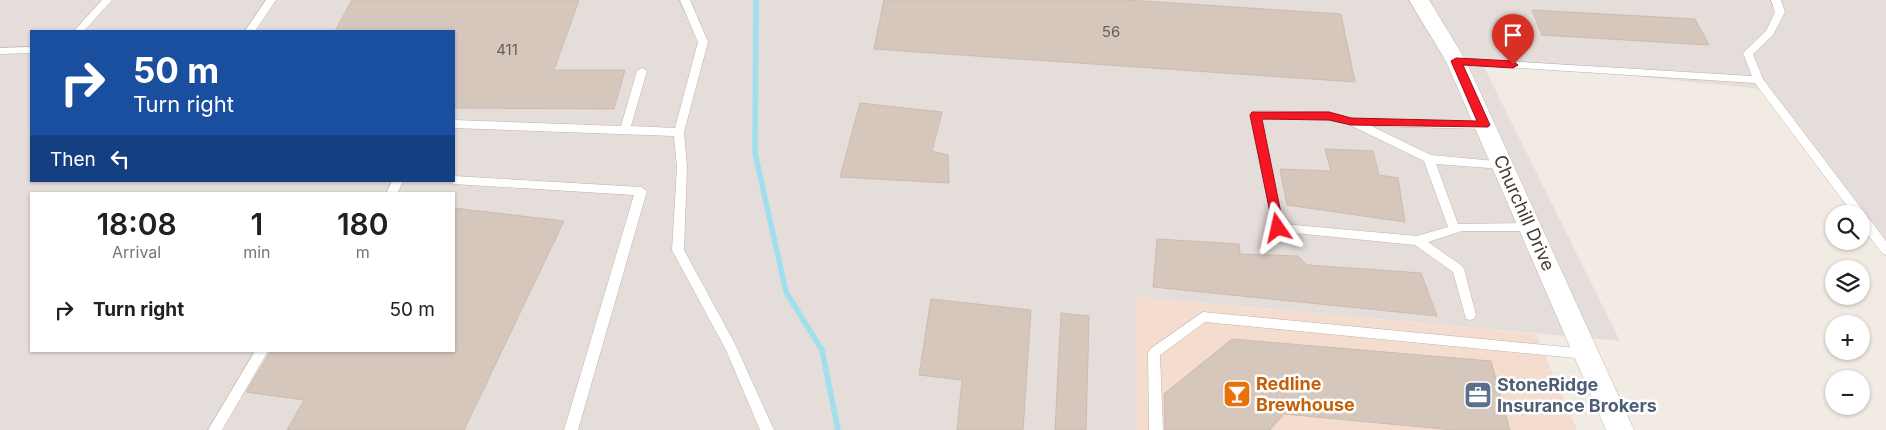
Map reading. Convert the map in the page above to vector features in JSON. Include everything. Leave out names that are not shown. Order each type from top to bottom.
[{"type":"street","name":"Churchill Drive","points":[[1419,0],[1456,61],[1620,430]]},
{"type":"lane","points":[[80,30],[107,0]]},
{"type":"lane","points":[[251,30],[271,0]]},
{"type":"lane","points":[[685,0],[703,42],[679,132],[682,167],[678,250],[731,348],[767,430]]},
{"type":"lane","points":[[1776,0],[1780,12],[1770,33],[1748,54],[1758,80],[1852,205]]},
{"type":"lane","points":[[0,51],[30,50]]},
{"type":"lane","points":[[1456,61],[1758,80]]},
{"type":"lane","points":[[625,130],[642,71]]},
{"type":"lane","points":[[1502,164],[1429,159],[1351,122],[1329,116],[1256,115],[1278,228],[1417,241],[1462,227],[1530,226]]},
{"type":"lane","points":[[1351,122],[1484,125]]},
{"type":"lane","points":[[455,124],[679,132]]},
{"type":"lane","points":[[1429,159],[1454,229]]},
{"type":"lane","points":[[455,180],[642,191],[571,430]]},
{"type":"lane","points":[[1870,229],[1886,250]]},
{"type":"lane","points":[[1417,241],[1458,269],[1470,315]]},
{"type":"lane","points":[[1156,430],[1154,352],[1203,317],[1586,354]]},
{"type":"lane","points":[[215,430],[261,352]]},
{"type":"shaded area","points":[[0,0],[1886,0],[1886,257],[1870,236],[1870,205],[1854,205],[1762,89],[1481,61],[1620,341],[1136,297],[1136,430],[0,430]]},
{"type":"shaded area","points":[[1135,297],[1536,334],[1577,430],[1136,430]]},
{"type":"building","points":[[352,0],[579,0],[554,70],[625,70],[614,109],[455,108],[455,30],[336,30]]},
{"type":"building","points":[[884,0],[1127,0],[1341,14],[1355,82],[874,49]]},
{"type":"building","points":[[1532,10],[1695,19],[1709,45],[1542,35]]},
{"type":"building","points":[[860,103],[942,112],[932,151],[948,155],[949,183],[840,177]]},
{"type":"building","points":[[1325,149],[1373,151],[1379,175],[1398,178],[1405,222],[1287,205],[1280,169],[1331,171]]},
{"type":"building","points":[[455,208],[564,221],[464,430],[287,430],[304,400],[246,392],[270,352],[455,352]]},
{"type":"building","points":[[1157,239],[1239,244],[1240,254],[1298,256],[1307,265],[1421,273],[1437,316],[1153,287]]},
{"type":"building","points":[[931,299],[1031,310],[1023,430],[957,430],[962,380],[919,375]]},
{"type":"building","points":[[1061,313],[1089,316],[1086,430],[1055,430]]},
{"type":"building","points":[[1232,339],[1491,361],[1510,430],[1453,430],[1284,414],[1270,430],[1165,430],[1164,394]]},
{"type":"waterway","points":[[756,0],[755,153],[786,292],[822,350],[838,430]]},
{"type":"place","name":"Redline Brewhouse","points":[[1237,394]]},
{"type":"place","name":"StoneRidge Insurance Brokers","points":[[1478,395]]},
{"type":"route","points":[[1278,228],[1256,115],[1329,116],[1351,122],[1484,125],[1456,61],[1513,65]]}]
